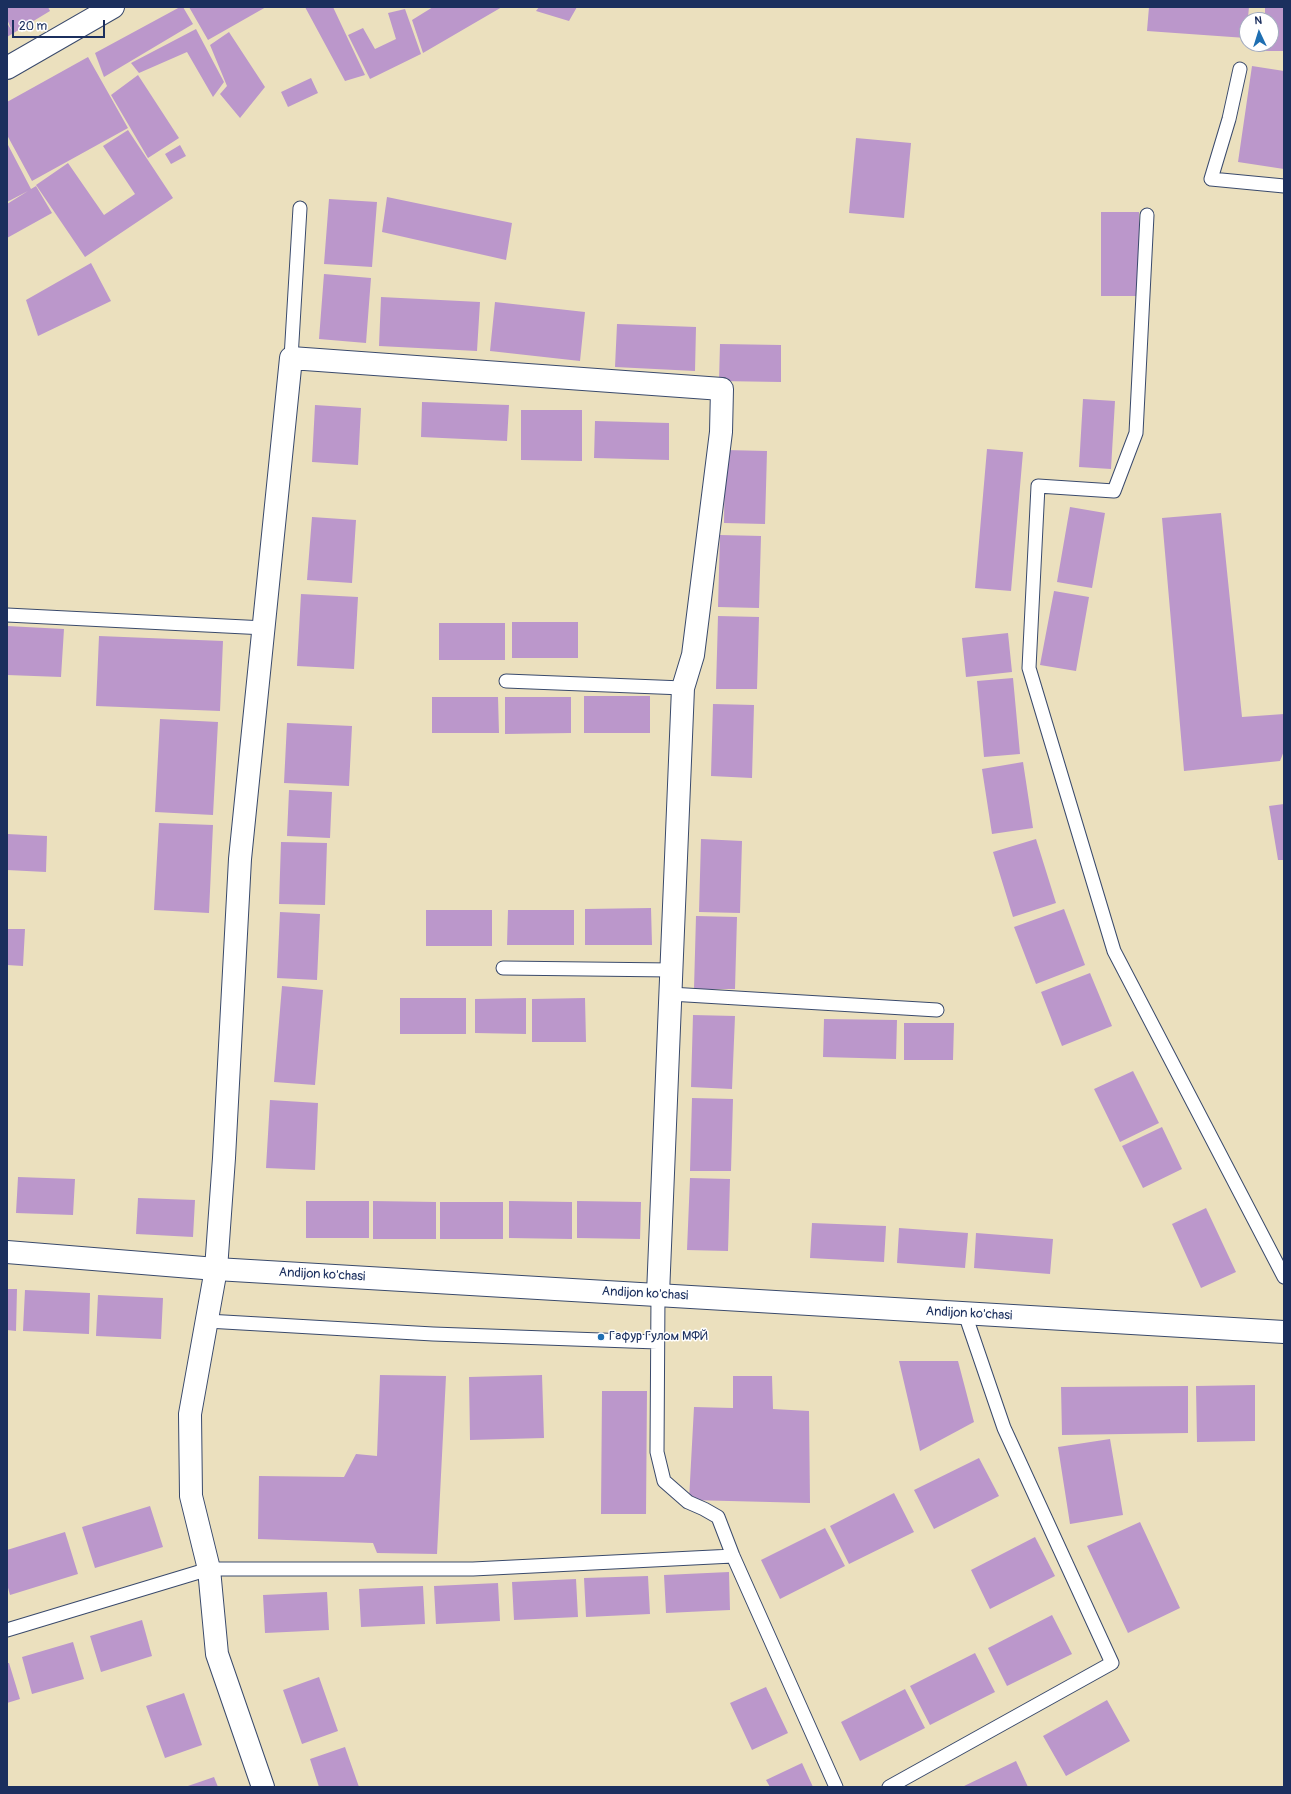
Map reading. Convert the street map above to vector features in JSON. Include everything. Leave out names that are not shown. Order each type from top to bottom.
[{"type":"street","points":[[7,68],[113,7]]},
{"type":"street","points":[[262,1787],[217,1654],[209,1569],[191,1496],[190,1414],[216,1269],[224,1158],[240,859],[292,358],[722,389],[721,432],[693,656],[683,688],[658,1294]]},
{"type":"street","name":"Andijon ko'chasi","points":[[7,1252],[216,1269],[1284,1332]]},
{"type":"lane","points":[[1240,69],[1229,118],[1211,178],[1284,186]]},
{"type":"lane","points":[[292,358],[300,208]]},
{"type":"lane","points":[[1147,215],[1136,433],[1114,491],[1038,486],[1029,668],[1114,951],[1284,1277]]},
{"type":"lane","points":[[7,615],[265,628]]},
{"type":"lane","points":[[506,681],[683,688]]},
{"type":"lane","points":[[503,968],[671,970]]},
{"type":"lane","points":[[670,994],[937,1010]]},
{"type":"lane","points":[[658,1294],[657,1452],[664,1481],[688,1502],[704,1509],[718,1518],[733,1556],[836,1787]]},
{"type":"lane","points":[[889,1787],[1112,1664],[1004,1428],[965,1314]]},
{"type":"lane","points":[[207,1322],[433,1334],[657,1342]]},
{"type":"lane","points":[[7,1630],[209,1569],[473,1569],[733,1556]]},
{"type":"building","points":[[7,7],[48,7],[50,11],[7,37],[7,23],[12,31],[7,19]]},
{"type":"building","points":[[180,7],[183,7],[193,24],[104,77],[95,53]]},
{"type":"building","points":[[189,7],[266,7],[208,40]]},
{"type":"building","points":[[305,7],[333,7],[365,75],[345,81]]},
{"type":"building","points":[[433,7],[502,7],[423,53],[412,20]]},
{"type":"building","points":[[539,7],[577,7],[569,21],[536,11]]},
{"type":"building","points":[[1149,7],[1249,7],[1249,12],[1239,12],[1239,38],[1147,31]]},
{"type":"building","points":[[1265,7],[1284,7],[1284,51],[1279,51],[1279,12],[1265,12]]},
{"type":"building","points":[[405,9],[421,54],[370,79],[348,35],[363,28],[375,49],[396,39],[388,13]]},
{"type":"building","points":[[196,29],[224,82],[213,97],[187,52],[139,73],[131,63]]},
{"type":"building","points":[[229,32],[265,87],[240,118],[220,94],[227,86],[210,45]]},
{"type":"building","points":[[88,57],[128,128],[32,181],[7,135],[7,102]]},
{"type":"building","points":[[1252,66],[1284,71],[1284,169],[1238,162]]},
{"type":"building","points":[[138,75],[179,138],[148,158],[111,95]]},
{"type":"building","points":[[311,78],[318,93],[288,107],[281,92]]},
{"type":"building","points":[[128,130],[173,198],[85,257],[36,185],[68,163],[104,215],[135,194],[103,146]]},
{"type":"building","points":[[856,138],[911,143],[904,218],[849,213]]},
{"type":"building","points":[[7,143],[31,189],[36,186],[52,213],[7,238],[7,204],[28,191],[7,202]]},
{"type":"building","points":[[180,145],[186,156],[171,164],[165,154]]},
{"type":"building","points":[[387,197],[512,223],[506,260],[382,232]]},
{"type":"building","points":[[329,199],[377,202],[372,267],[324,264]]},
{"type":"building","points":[[1101,212],[1139,212],[1139,296],[1101,296]]},
{"type":"building","points":[[91,263],[111,301],[38,336],[26,300]]},
{"type":"building","points":[[324,274],[371,278],[366,343],[319,339]]},
{"type":"building","points":[[381,297],[480,302],[477,351],[379,346]]},
{"type":"building","points":[[495,302],[585,312],[580,361],[490,351]]},
{"type":"building","points":[[617,324],[696,327],[695,371],[615,367]]},
{"type":"building","points":[[720,344],[781,345],[781,382],[719,381]]},
{"type":"building","points":[[1083,399],[1115,401],[1111,469],[1079,467]]},
{"type":"building","points":[[422,402],[509,405],[507,441],[421,437]]},
{"type":"building","points":[[315,405],[361,408],[358,465],[312,462]]},
{"type":"building","points":[[521,410],[582,410],[582,461],[521,460]]},
{"type":"building","points":[[595,421],[669,423],[669,460],[594,458]]},
{"type":"building","points":[[987,449],[1023,452],[1011,591],[975,588]]},
{"type":"building","points":[[725,450],[767,451],[765,524],[724,523]]},
{"type":"building","points":[[1070,507],[1105,513],[1092,588],[1057,582]]},
{"type":"building","points":[[1221,513],[1242,717],[1284,714],[1284,751],[1280,761],[1184,771],[1162,518]]},
{"type":"building","points":[[312,517],[356,520],[352,583],[307,580]]},
{"type":"building","points":[[720,535],[761,536],[759,608],[718,607]]},
{"type":"building","points":[[1054,591],[1089,597],[1076,671],[1040,665]]},
{"type":"building","points":[[301,594],[358,597],[354,669],[297,666]]},
{"type":"building","points":[[718,616],[759,617],[757,689],[716,689]]},
{"type":"building","points":[[512,622],[578,622],[578,658],[512,658]]},
{"type":"building","points":[[439,623],[505,623],[505,660],[439,660]]},
{"type":"building","points":[[7,626],[64,629],[61,677],[7,675]]},
{"type":"building","points":[[1008,633],[1012,672],[966,677],[962,638]]},
{"type":"building","points":[[99,636],[223,641],[220,711],[96,706]]},
{"type":"building","points":[[1013,678],[1020,754],[984,757],[977,681]]},
{"type":"building","points":[[584,696],[650,696],[650,733],[584,733]]},
{"type":"building","points":[[432,697],[498,697],[499,733],[432,733]]},
{"type":"building","points":[[505,697],[571,697],[571,733],[505,734]]},
{"type":"building","points":[[713,704],[754,705],[752,778],[711,776]]},
{"type":"building","points":[[160,719],[218,722],[213,815],[155,812]]},
{"type":"building","points":[[287,723],[352,726],[349,786],[284,783]]},
{"type":"building","points":[[1023,762],[1033,828],[992,834],[982,769]]},
{"type":"building","points":[[289,790],[332,792],[330,838],[287,836]]},
{"type":"building","points":[[1284,804],[1284,860],[1278,860],[1269,806]]},
{"type":"building","points":[[159,823],[213,825],[209,913],[154,910]]},
{"type":"building","points":[[7,834],[47,836],[46,872],[7,870]]},
{"type":"building","points":[[701,839],[742,841],[740,913],[699,912]]},
{"type":"building","points":[[1036,839],[1056,903],[1013,917],[993,852]]},
{"type":"building","points":[[281,842],[327,843],[325,905],[279,904]]},
{"type":"building","points":[[651,908],[652,945],[585,945],[585,909]]},
{"type":"building","points":[[1064,909],[1085,965],[1036,984],[1014,927]]},
{"type":"building","points":[[426,910],[492,910],[492,946],[426,946]]},
{"type":"building","points":[[508,910],[574,910],[574,945],[507,945]]},
{"type":"building","points":[[280,912],[320,914],[317,980],[277,978]]},
{"type":"building","points":[[696,916],[737,917],[735,989],[694,989]]},
{"type":"building","points":[[7,929],[25,929],[23,966],[7,965]]},
{"type":"building","points":[[1090,973],[1112,1026],[1062,1046],[1041,992]]},
{"type":"building","points":[[282,986],[323,990],[315,1085],[274,1082]]},
{"type":"building","points":[[400,998],[466,998],[466,1034],[400,1034]]},
{"type":"building","points":[[526,998],[526,1034],[475,1033],[475,999]]},
{"type":"building","points":[[585,998],[586,1042],[532,1042],[532,999]]},
{"type":"building","points":[[693,1015],[735,1016],[732,1089],[691,1087]]},
{"type":"building","points":[[824,1019],[897,1020],[896,1059],[823,1057]]},
{"type":"building","points":[[904,1023],[954,1023],[953,1060],[904,1060]]},
{"type":"building","points":[[1133,1071],[1159,1123],[1120,1142],[1094,1089]]},
{"type":"building","points":[[692,1098],[733,1099],[731,1171],[690,1171]]},
{"type":"building","points":[[270,1100],[318,1103],[315,1170],[266,1168]]},
{"type":"building","points":[[1162,1127],[1182,1169],[1143,1188],[1122,1146]]},
{"type":"building","points":[[18,1177],[75,1179],[73,1215],[16,1213]]},
{"type":"building","points":[[690,1178],[730,1179],[728,1251],[687,1250]]},
{"type":"building","points":[[138,1198],[195,1200],[193,1237],[136,1234]]},
{"type":"building","points":[[306,1201],[369,1201],[369,1238],[306,1238]]},
{"type":"building","points":[[373,1201],[436,1202],[436,1239],[373,1239]]},
{"type":"building","points":[[509,1201],[572,1202],[572,1239],[509,1238]]},
{"type":"building","points":[[577,1201],[641,1202],[640,1239],[577,1238]]},
{"type":"building","points":[[440,1202],[503,1202],[503,1239],[440,1239]]},
{"type":"building","points":[[1206,1208],[1236,1272],[1201,1288],[1172,1224]]},
{"type":"building","points":[[812,1223],[886,1226],[884,1262],[810,1258]]},
{"type":"building","points":[[899,1228],[968,1233],[965,1268],[897,1263]]},
{"type":"building","points":[[976,1233],[1053,1239],[1050,1274],[974,1268]]},
{"type":"building","points":[[7,1289],[17,1289],[16,1331],[7,1330]]},
{"type":"building","points":[[25,1290],[90,1293],[89,1334],[23,1331]]},
{"type":"building","points":[[98,1295],[163,1298],[161,1339],[96,1336]]},
{"type":"building","points":[[899,1361],[958,1361],[974,1422],[920,1451]]},
{"type":"building","points":[[380,1375],[446,1376],[437,1554],[377,1553],[373,1543],[258,1539],[259,1476],[344,1477],[356,1454],[377,1456]]},
{"type":"building","points":[[542,1375],[544,1438],[470,1440],[469,1377]]},
{"type":"building","points":[[733,1376],[772,1376],[773,1409],[809,1411],[810,1503],[689,1500],[694,1407],[733,1408]]},
{"type":"building","points":[[1255,1385],[1255,1441],[1197,1442],[1196,1386]]},
{"type":"building","points":[[1188,1386],[1188,1433],[1062,1435],[1061,1387]]},
{"type":"building","points":[[602,1391],[647,1391],[646,1514],[601,1514]]},
{"type":"building","points":[[1110,1439],[1123,1515],[1070,1524],[1058,1447]]},
{"type":"building","points":[[979,1458],[999,1496],[934,1529],[914,1490]]},
{"type":"building","points":[[894,1493],[914,1532],[849,1564],[830,1526]]},
{"type":"building","points":[[150,1506],[163,1547],[95,1568],[82,1527]]},
{"type":"building","points":[[1140,1522],[1180,1608],[1128,1633],[1087,1546]]},
{"type":"building","points":[[825,1528],[845,1566],[780,1599],[761,1560]]},
{"type":"building","points":[[65,1532],[78,1574],[10,1595],[7,1584],[7,1550]]},
{"type":"building","points":[[1035,1537],[1055,1576],[990,1609],[971,1570]]},
{"type":"building","points":[[729,1572],[730,1610],[666,1613],[664,1575]]},
{"type":"building","points":[[648,1576],[650,1614],[586,1617],[584,1578]]},
{"type":"building","points":[[576,1579],[578,1617],[514,1620],[512,1582]]},
{"type":"building","points":[[498,1583],[500,1621],[436,1624],[434,1586]]},
{"type":"building","points":[[423,1586],[425,1624],[361,1627],[359,1589]]},
{"type":"building","points":[[327,1592],[329,1630],[265,1633],[263,1595]]},
{"type":"building","points":[[1052,1615],[1072,1654],[1007,1686],[988,1648]]},
{"type":"building","points":[[142,1620],[152,1656],[101,1672],[90,1636]]},
{"type":"building","points":[[73,1642],[84,1679],[32,1694],[22,1657]]},
{"type":"building","points":[[975,1653],[995,1692],[930,1725],[910,1686]]},
{"type":"building","points":[[7,1663],[9,1663],[20,1699],[7,1703]]},
{"type":"building","points":[[319,1677],[338,1731],[302,1744],[283,1690]]},
{"type":"building","points":[[766,1687],[788,1733],[752,1750],[730,1703]]},
{"type":"building","points":[[905,1689],[925,1728],[860,1761],[841,1722]]},
{"type":"building","points":[[184,1693],[202,1745],[165,1758],[146,1706]]},
{"type":"building","points":[[1107,1700],[1130,1741],[1066,1776],[1043,1736]]},
{"type":"building","points":[[345,1747],[359,1787],[319,1787],[310,1759]]},
{"type":"building","points":[[1016,1761],[1028,1787],[962,1787]]},
{"type":"building","points":[[802,1763],[813,1787],[770,1787],[766,1780]]},
{"type":"building","points":[[214,1777],[218,1787],[185,1787]]},
{"type":"place","name":"Гафур Гулом МФЙ","points":[[601,1337]]}]
